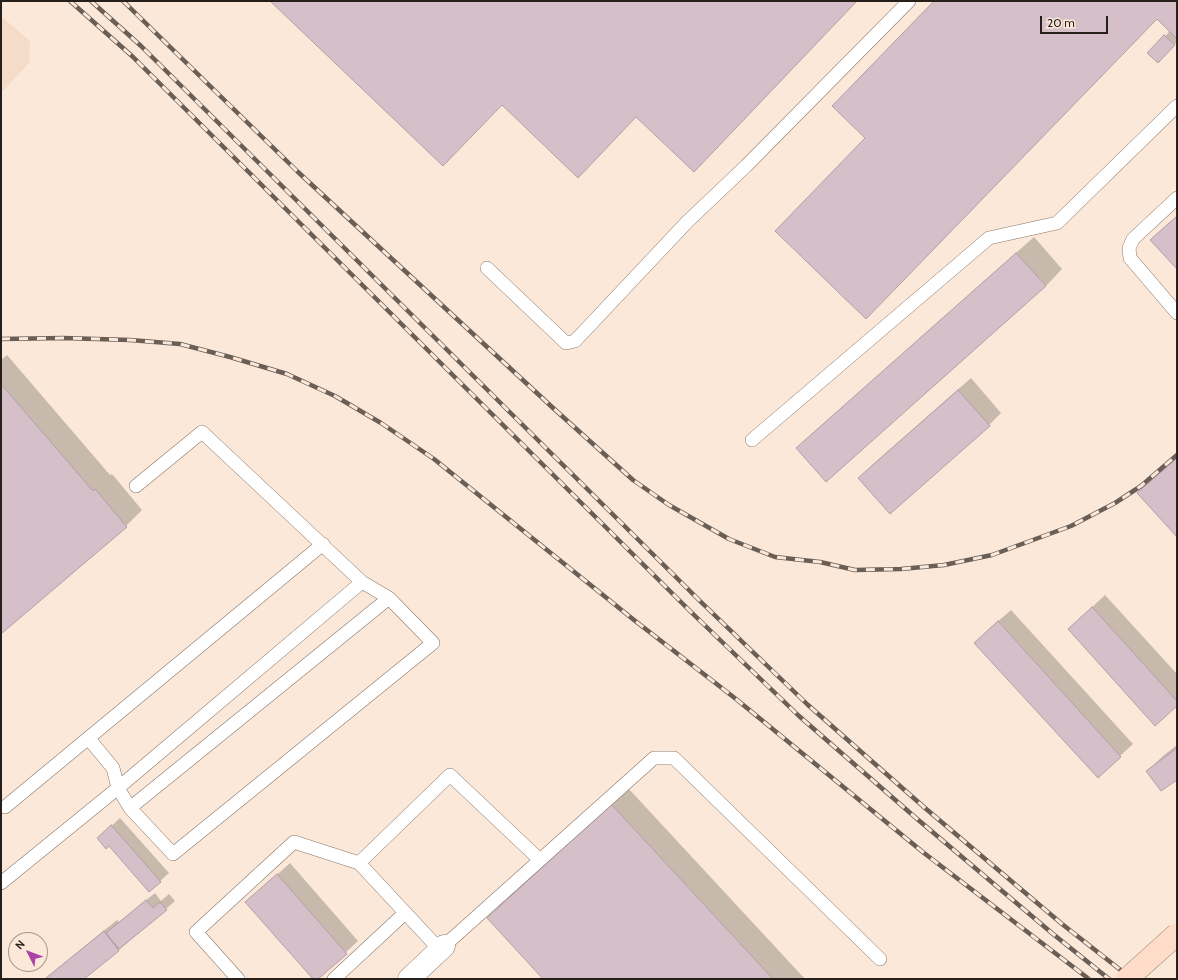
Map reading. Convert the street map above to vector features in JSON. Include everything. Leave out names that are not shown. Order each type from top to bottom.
[{"type":"street","points":[[1127,979],[1177,934]]},
{"type":"street","points":[[408,979],[442,948]]},
{"type":"lane","points":[[487,268],[566,343],[574,341],[687,222],[746,166],[909,1]]},
{"type":"lane","points":[[752,440],[988,238],[1057,224],[1177,106]]},
{"type":"lane","points":[[1177,198],[1133,239],[1129,248],[1130,258],[1177,313]]},
{"type":"lane","points":[[88,739],[113,768],[118,788],[130,808],[173,854],[433,643],[389,598],[362,582],[202,432],[136,486]]},
{"type":"lane","points":[[5,807],[323,544]]},
{"type":"lane","points":[[1,883],[118,788],[362,582]]},
{"type":"lane","points":[[130,808],[389,598]]},
{"type":"lane","points":[[238,979],[196,932],[294,842],[359,863],[405,913],[442,948],[654,758],[674,758],[880,959]]},
{"type":"lane","points":[[359,863],[450,775],[540,860]]},
{"type":"lane","points":[[334,979],[405,913]]},
{"type":"shaded area","points":[[1,16],[30,41],[29,63],[1,93]]},
{"type":"building","points":[[270,1],[857,1],[694,172],[636,117],[578,178],[502,105],[443,166]]},
{"type":"building","points":[[934,1],[1177,1],[1177,39],[1157,19],[866,319],[775,231],[865,138],[832,106]]},
{"type":"building","points":[[1164,35],[1175,45],[1158,63],[1147,53]]},
{"type":"building","points":[[1177,216],[1177,269],[1150,240]]},
{"type":"building","points":[[1016,253],[1046,286],[826,482],[796,448]]},
{"type":"building","points":[[1,384],[93,491],[95,489],[127,527],[1,634]]},
{"type":"building","points":[[958,390],[990,426],[890,514],[858,478]]},
{"type":"building","points":[[1177,458],[1177,537],[1137,493]]},
{"type":"building","points":[[1092,607],[1177,701],[1177,706],[1155,726],[1068,629]]},
{"type":"building","points":[[998,621],[1121,757],[1098,778],[974,643]]},
{"type":"building","points":[[1177,748],[1177,780],[1161,791],[1146,771]]},
{"type":"building","points":[[611,804],[773,979],[543,979],[487,918]]},
{"type":"building","points":[[111,825],[161,882],[149,892],[109,846],[106,849],[97,838]]},
{"type":"building","points":[[277,874],[347,954],[318,979],[313,979],[245,902]]},
{"type":"building","points":[[146,900],[153,908],[160,902],[167,910],[119,949],[106,933]]},
{"type":"building","points":[[104,931],[119,951],[84,979],[45,979]]},
{"type":"railway","points":[[70,1],[132,56],[692,613],[799,716],[916,818],[1053,934],[1109,979]]},
{"type":"railway","points":[[91,1],[141,46],[702,603],[808,705],[925,808],[1062,924],[1132,979]]},
{"type":"railway","points":[[123,1],[298,172],[633,480],[669,505],[729,539],[775,557],[820,562],[855,570],[901,569],[944,565],[992,555],[1071,526],[1115,503],[1141,486],[1177,455]]},
{"type":"railway","points":[[1,339],[63,338],[130,340],[180,344],[287,374],[335,396],[381,423],[434,459],[634,620],[736,699],[924,853],[1089,979]]}]
